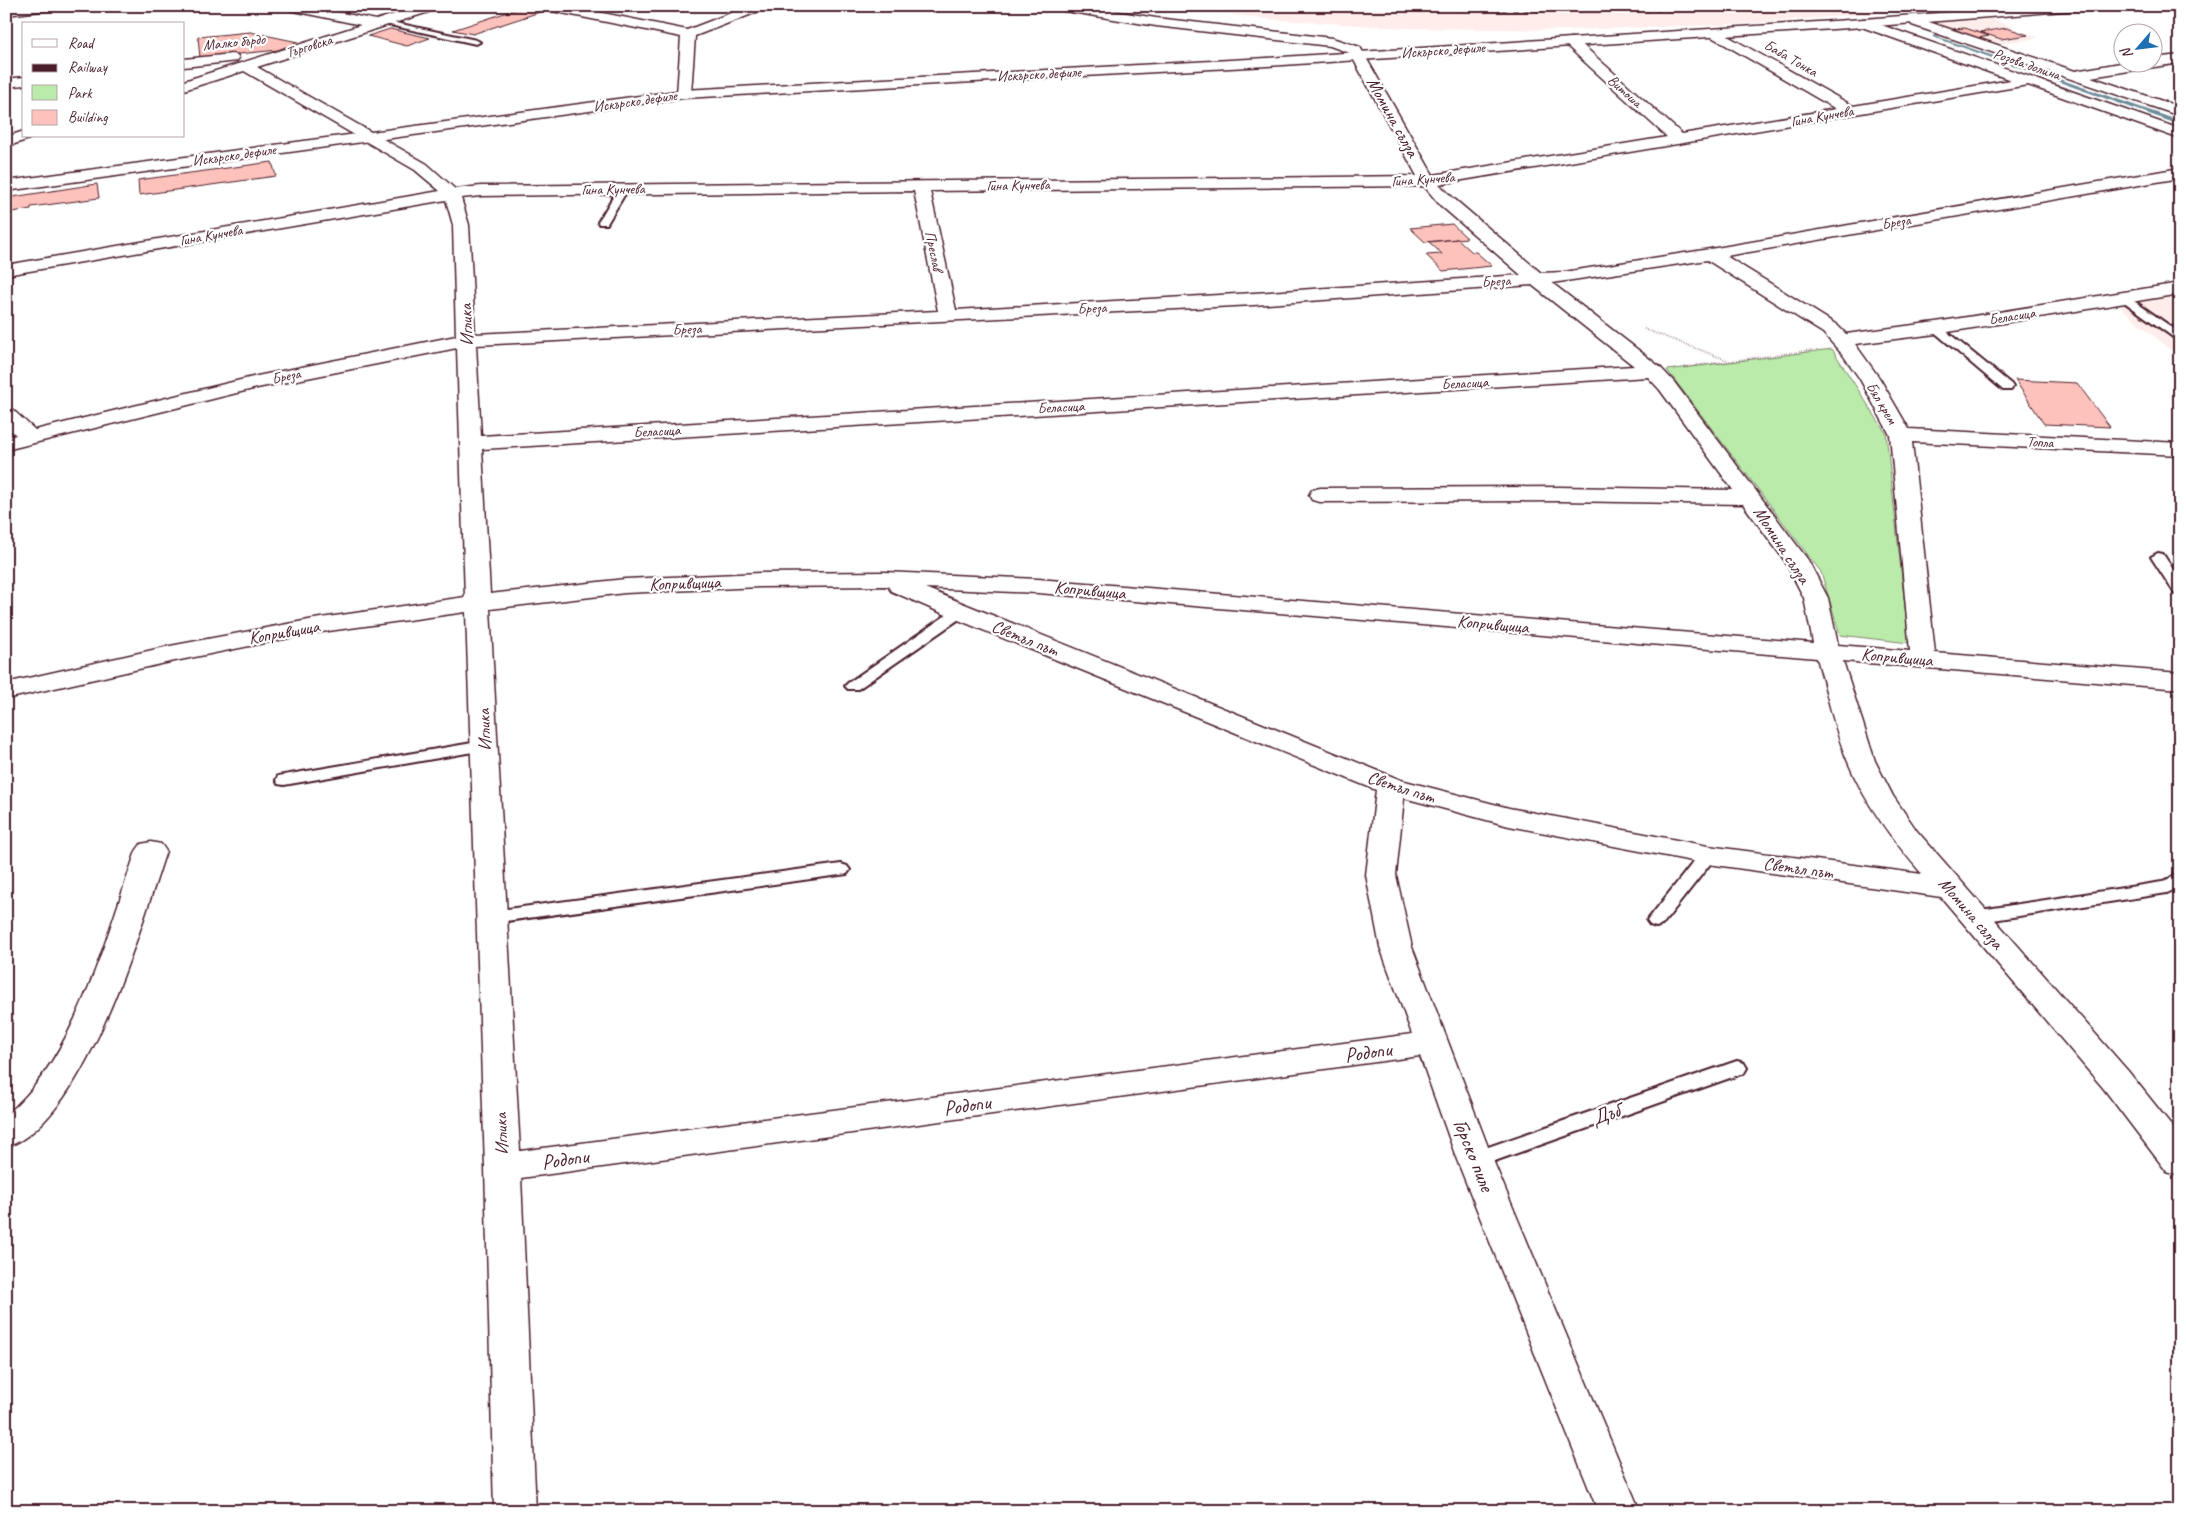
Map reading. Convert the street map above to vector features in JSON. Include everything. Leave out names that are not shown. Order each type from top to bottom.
[{"type":"street","points":[[6,11],[50,6]]},
{"type":"street","points":[[289,6],[380,23]]},
{"type":"street","name":"Търговска","points":[[185,86],[434,6]]},
{"type":"street","points":[[547,6],[688,34],[761,6]]},
{"type":"street","points":[[1059,6],[1156,22],[1332,42],[1355,50],[1359,56]]},
{"type":"street","name":"Искърско дефиле","points":[[6,186],[684,94],[1359,56],[1910,20],[2076,6]]},
{"type":"street","name":"Розова долина","points":[[1910,20],[2180,112]]},
{"type":"street","name":"Розова долина","points":[[1864,23],[2180,134]]},
{"type":"street","name":"Баба Тонка","points":[[1715,33],[1851,111]]},
{"type":"street","points":[[684,94],[688,34]]},
{"type":"street","name":"Витоша","points":[[1571,42],[1680,140]]},
{"type":"street","name":"Малко бърдо","points":[[185,63],[288,52]]},
{"type":"street","name":"Момина сълза","points":[[1359,56],[1428,181],[1446,201],[1536,278],[1653,371],[1667,386],[1751,497],[1796,560],[1816,598],[1827,651],[1861,761],[1879,797],[1907,838],[1948,888],[2116,1080],[2180,1162]]},
{"type":"street","points":[[2164,60],[2180,58]]},
{"type":"street","points":[[245,66],[421,167],[443,182],[453,194]]},
{"type":"street","points":[[2074,76],[2114,69]]},
{"type":"street","points":[[6,82],[22,81]]},
{"type":"street","name":"Гина Кунчева","points":[[6,270],[453,194],[481,191],[1428,181],[2028,81]]},
{"type":"street","points":[[6,142],[22,137]]},
{"type":"street","name":"Бреза","points":[[6,444],[257,382],[467,340],[948,316],[1254,298],[1593,273],[2180,174]]},
{"type":"street","name":"Преслав","points":[[921,186],[948,316]]},
{"type":"street","name":"Иглика","points":[[453,194],[461,224],[467,340],[503,1167],[515,1511]]},
{"type":"street","name":"Бял крем","points":[[1710,254],[1830,329],[1845,343],[1891,414],[1901,435],[1923,659]]},
{"type":"street","name":"Беласица","points":[[1845,343],[2180,288]]},
{"type":"street","name":"Беласица","points":[[470,443],[1653,371]]},
{"type":"street","points":[[6,414],[30,437]]},
{"type":"street","name":"Топла","points":[[1901,435],[2180,449]]},
{"type":"street","points":[[1320,495],[1559,494],[1751,497]]},
{"type":"street","name":"Копривщица","points":[[6,691],[170,654],[304,628],[478,603],[625,586],[760,580],[884,579],[1038,586],[2180,681]]},
{"type":"street","name":"Светъл път","points":[[884,579],[960,612],[1392,786],[1509,817],[1708,856],[1948,888]]},
{"type":"street","name":"Горско пиле","points":[[1392,786],[1380,875],[1396,948],[1475,1160],[1619,1511]]},
{"type":"street","points":[[6,1134],[32,1112],[67,1064],[96,1008],[151,851]]},
{"type":"street","name":"Родопи","points":[[503,1167],[1430,1043]]},
{"type":"lane","points":[[380,23],[476,42]]},
{"type":"lane","points":[[603,222],[623,189]]},
{"type":"lane","points":[[2124,297],[2180,339]]},
{"type":"lane","points":[[1936,328],[2007,387]]},
{"type":"lane","points":[[2158,557],[2180,591]]},
{"type":"lane","points":[[853,686],[960,612]]},
{"type":"lane","points":[[284,780],[484,746]]},
{"type":"lane","points":[[1656,921],[1708,856]]},
{"type":"lane","points":[[492,917],[841,870]]},
{"type":"lane","points":[[1974,917],[2167,887],[2180,879]]},
{"type":"lane","name":"Дъб","points":[[1475,1160],[1737,1068]]},
{"type":"path","points":[[1653,371],[1845,343]]},
{"type":"shaded area","points":[[1165,6],[1929,6],[1878,13],[1744,24],[1566,30],[1404,28],[1267,19]]},
{"type":"shaded area","points":[[1992,19],[2039,38],[1995,44],[1936,23]]},
{"type":"shaded area","points":[[2180,292],[2180,358],[2115,303]]},
{"type":"green space","points":[[1832,349],[1886,433],[1909,643],[1840,635],[1821,572],[1667,370]]},
{"type":"building","points":[[520,8],[540,12],[473,34],[453,30]]},
{"type":"building","points":[[1965,28],[1989,36],[1978,38],[1953,29]]},
{"type":"building","points":[[2007,28],[2028,35],[2001,39],[1980,32]]},
{"type":"building","points":[[390,29],[430,38],[407,46],[368,36]]},
{"type":"building","points":[[250,32],[298,42],[278,50],[200,58],[198,37]]},
{"type":"building","points":[[272,162],[276,176],[139,195],[138,180]]},
{"type":"building","points":[[97,184],[99,198],[31,207],[31,209],[6,213],[6,198]]},
{"type":"building","points":[[1452,224],[1467,238],[1425,242],[1410,228]]},
{"type":"building","points":[[1458,239],[1492,266],[1443,271],[1426,255],[1442,254],[1429,242]]},
{"type":"building","points":[[2015,380],[2077,383],[2110,427],[2044,424]]},
{"type":"waterway","points":[[1935,36],[2180,123]]},
{"type":"railway","points":[[1375,6],[1595,11],[1815,6]]}]
